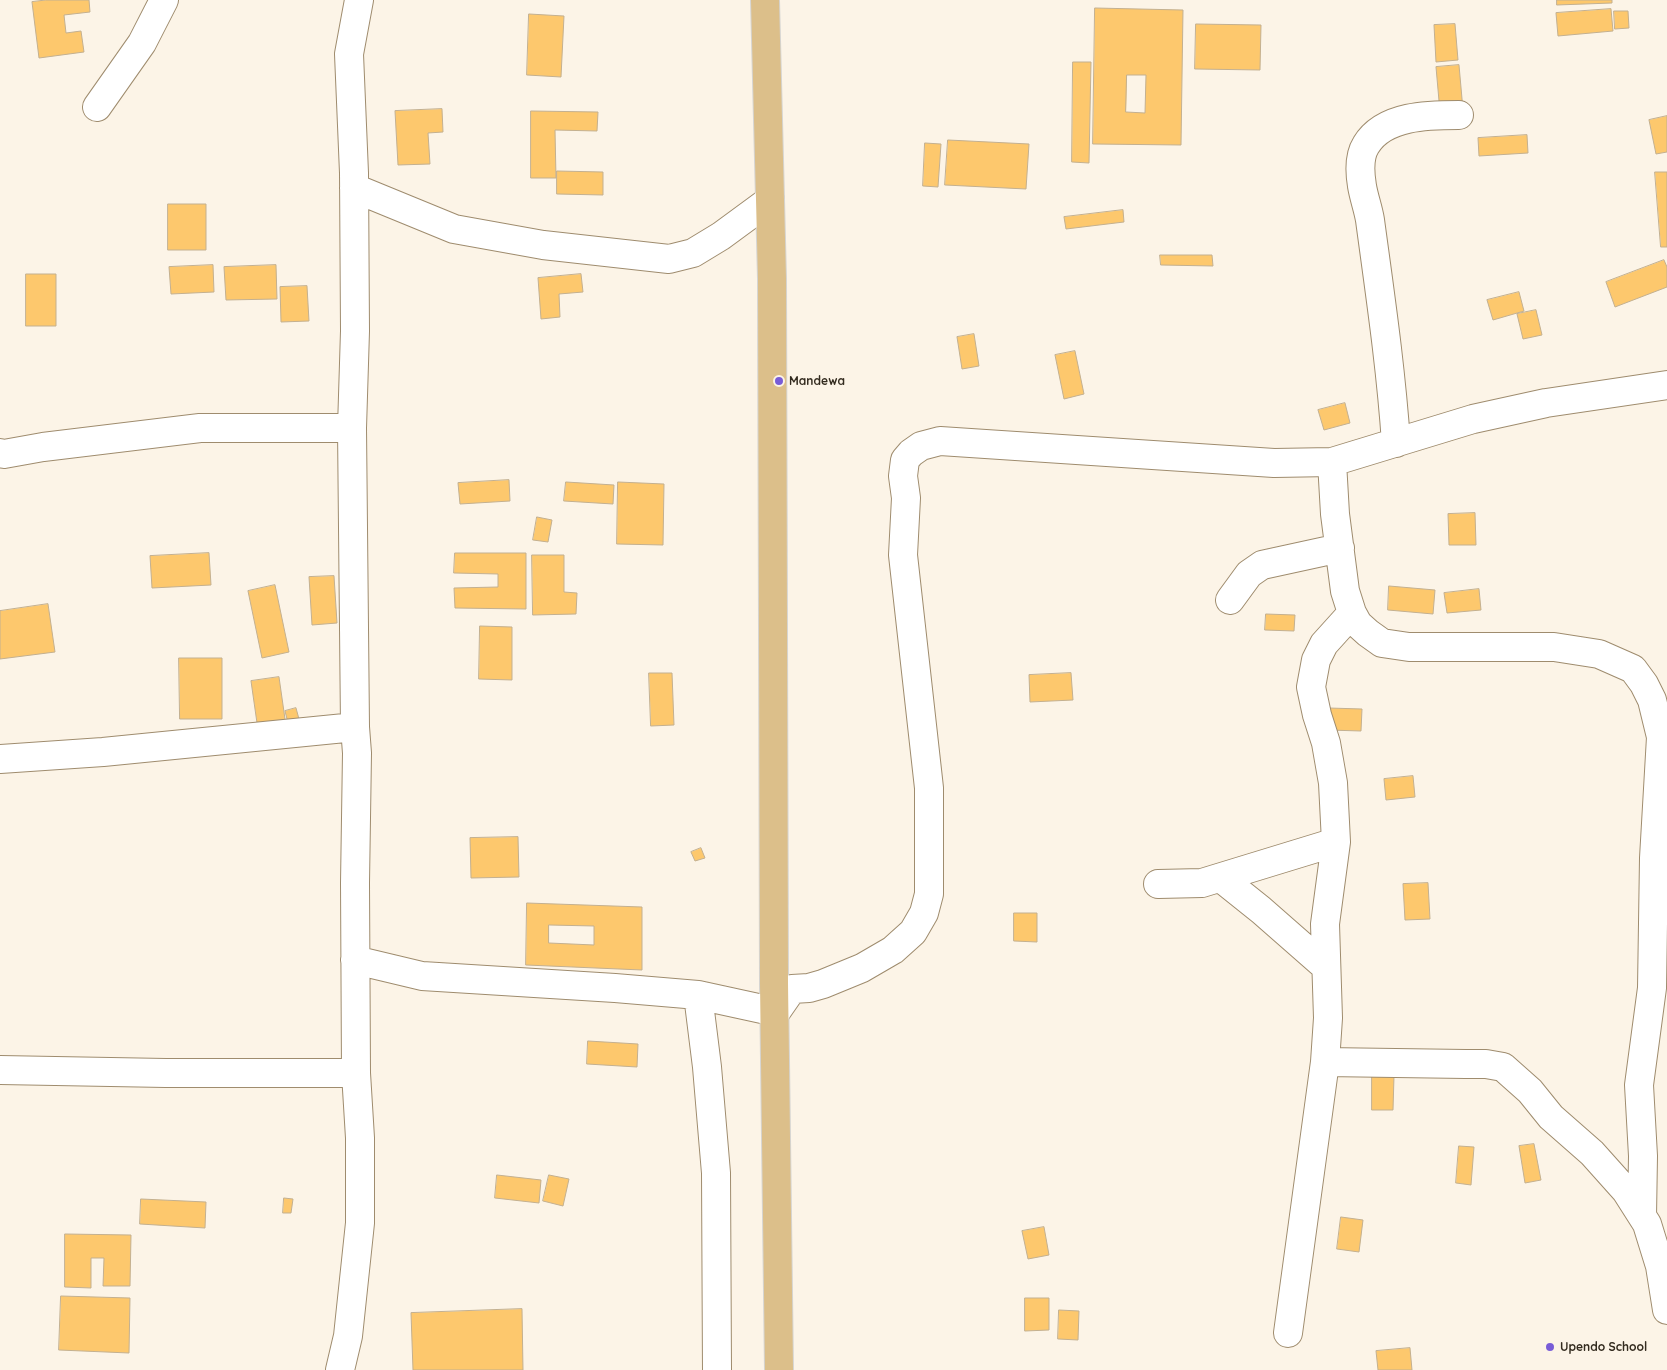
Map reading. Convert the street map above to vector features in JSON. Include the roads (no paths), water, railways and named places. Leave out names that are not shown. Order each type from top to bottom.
[{"type":"main road","points":[[765,0],[772,279],[779,1370]]},
{"type":"street","points":[[97,106],[142,43],[164,0]]},
{"type":"street","points":[[340,1370],[348,1336],[360,1223],[360,1138],[356,1073],[355,960],[357,753],[355,727],[352,428],[355,331],[354,188],[349,54],[355,1]]},
{"type":"street","points":[[1396,443],[1392,381],[1369,217],[1362,185],[1362,154],[1366,144],[1379,132],[1403,119],[1437,115],[1459,115]]},
{"type":"street","points":[[354,188],[454,229],[543,245],[669,259],[693,253],[721,236],[770,200]]},
{"type":"street","points":[[355,960],[422,976],[698,995],[776,1012],[792,989],[809,988],[823,984],[862,968],[893,950],[913,932],[924,914],[929,894],[929,788],[903,555],[906,498],[903,476],[905,460],[911,452],[921,446],[940,441],[1274,463],[1332,462],[1473,418],[1546,403],[1667,385]]},
{"type":"street","points":[[0,453],[200,428],[352,428]]},
{"type":"street","points":[[1332,462],[1335,514],[1345,591],[1352,613],[1358,624],[1382,643],[1409,647],[1554,647],[1599,654],[1633,669],[1644,684],[1652,700],[1664,757],[1654,858],[1652,988],[1639,1085],[1643,1156],[1642,1216]]},
{"type":"street","points":[[1230,600],[1249,574],[1262,565],[1340,548]]},
{"type":"street","points":[[1288,1333],[1325,1062],[1328,1018],[1325,924],[1336,842],[1332,782],[1326,742],[1317,715],[1311,686],[1316,660],[1324,644],[1352,613]]},
{"type":"street","points":[[0,759],[102,752],[355,727]]},
{"type":"street","points":[[1158,884],[1202,883],[1336,842]]},
{"type":"street","points":[[1221,878],[1326,966]]},
{"type":"street","points":[[698,995],[716,1173],[717,1370]]},
{"type":"street","points":[[1325,1062],[1486,1064],[1503,1068],[1530,1091],[1550,1117],[1598,1160],[1626,1191],[1647,1224],[1660,1266],[1667,1310]]},
{"type":"street","points":[[0,1070],[166,1073],[356,1073]]},
{"type":"place","name":"Mandewa","points":[[779,381]]},
{"type":"place","name":"Upendo School","points":[[1550,1347]]}]
